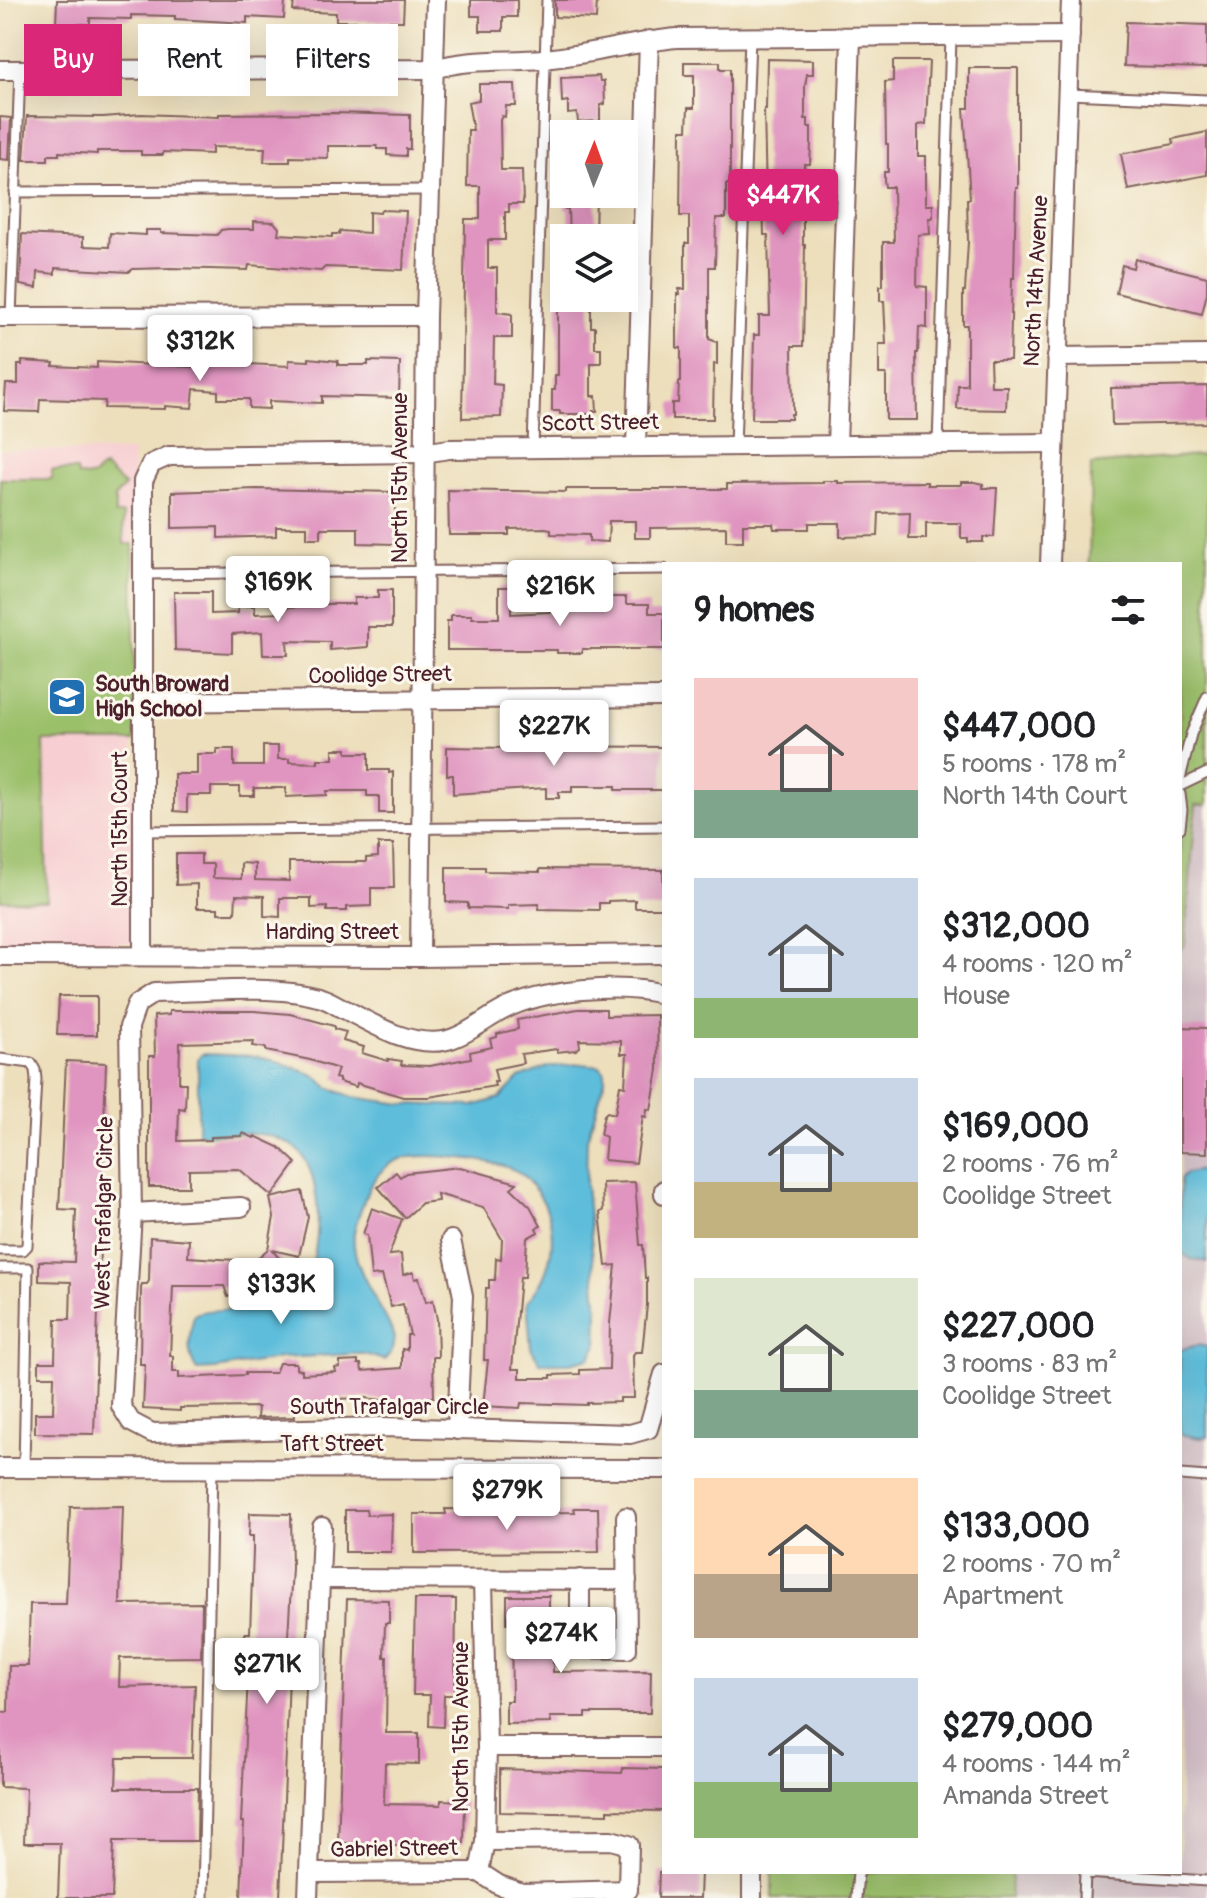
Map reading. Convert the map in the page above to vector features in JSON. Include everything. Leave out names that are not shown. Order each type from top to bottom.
[{"type":"street","name":"North 15th Avenue","points":[[420,957],[423,453],[436,0]]},
{"type":"street","name":"North 14th Avenue","points":[[1050,562],[1071,0]]},
{"type":"street","points":[[0,70],[433,69],[462,61],[545,59],[649,40],[1070,35]]},
{"type":"street","points":[[837,445],[851,38]]},
{"type":"street","points":[[636,446],[649,40]]},
{"type":"street","points":[[6,317],[426,316]]},
{"type":"street","points":[[1057,357],[1207,355]]},
{"type":"street","name":"Scott Street","points":[[151,464],[169,456],[423,453],[449,449],[1053,443]]},
{"type":"street","name":"North 15th Court","points":[[143,955],[143,481],[151,464]]},
{"type":"street","name":"Coolidge Street","points":[[145,702],[662,697]]},
{"type":"street","name":"Harding Street","points":[[0,956],[662,954]]},
{"type":"street","name":"West Trafalgar Circle","points":[[131,1422],[121,1406],[132,1213],[129,1027],[137,1004],[154,993],[279,991],[320,997],[387,1031],[419,1041],[445,1041],[505,1009],[541,996],[601,990],[649,990],[662,994]]},
{"type":"street","points":[[132,1213],[241,1207]]},
{"type":"street","points":[[451,1240],[463,1296],[457,1430]]},
{"type":"street","name":"South Trafalgar Circle","points":[[131,1422],[152,1433],[382,1427],[630,1434],[648,1429],[662,1381]]},
{"type":"street","name":"Taft Street","points":[[0,1468],[662,1469]]},
{"type":"street","points":[[580,1579],[580,1648],[627,1649],[626,1517]]},
{"type":"street","points":[[308,1898],[322,1527]]},
{"type":"street","points":[[320,1579],[627,1580]]},
{"type":"street","name":"North 15th Avenue","points":[[479,1872],[485,1841],[487,1747],[483,1581]]},
{"type":"street","points":[[487,1747],[662,1747]]},
{"type":"street","points":[[479,1872],[499,1885],[522,1893],[628,1890],[629,1845],[611,1840],[485,1841]]},
{"type":"street","name":"Gabriel Street","points":[[309,1873],[479,1872]]},
{"type":"street","points":[[752,1874],[752,1898]]},
{"type":"lane","points":[[533,448],[547,0]]},
{"type":"lane","points":[[938,445],[951,37]]},
{"type":"lane","points":[[735,446],[750,38]]},
{"type":"lane","points":[[6,317],[20,70]]},
{"type":"lane","points":[[1069,94],[1207,100]]},
{"type":"lane","points":[[15,192],[429,190]]},
{"type":"lane","points":[[144,574],[662,569]]},
{"type":"lane","points":[[1182,771],[1191,734],[1207,697]]},
{"type":"lane","points":[[1182,785],[1207,773]]},
{"type":"lane","points":[[144,831],[662,826]]},
{"type":"lane","points":[[0,1059],[31,1063],[36,1079],[27,1246],[23,1250],[0,1250]]},
{"type":"lane","points":[[0,1268],[28,1268],[24,1468]]},
{"type":"lane","points":[[203,1898],[212,1468]]},
{"type":"lane","points":[[1182,1475],[1207,1477]]},
{"type":"lane","points":[[856,1898],[858,1874]]},
{"type":"lane","points":[[1084,1898],[1085,1874]]},
{"type":"lane","points":[[1100,1874],[1207,1881]]},
{"type":"shaded area","name":"South Broward High School","points":[[0,450],[133,451],[133,943],[0,944]]},
{"type":"shaded area","points":[[1196,805],[1207,805],[1207,1898],[1010,1898],[1011,1874],[1182,1874],[1182,949],[1185,945]]},
{"type":"green space","points":[[1207,454],[1207,805],[1196,805],[1185,945],[1182,949],[1182,562],[1089,562],[1091,465]]},
{"type":"green space","name":"South Broward High School","points":[[104,467],[125,486],[115,497],[115,514],[123,514],[124,544],[133,544],[135,741],[44,741],[47,901],[0,900],[0,479],[52,479],[52,470],[77,470],[78,476],[92,477]]},
{"type":"green space","points":[[772,1874],[1011,1874],[1010,1898],[772,1898]]},
{"type":"water","points":[[202,1054],[254,1056],[272,1060],[314,1075],[329,1088],[353,1097],[403,1104],[473,1106],[500,1098],[519,1078],[548,1067],[600,1066],[605,1072],[605,1080],[587,1139],[586,1185],[598,1313],[597,1345],[590,1358],[570,1363],[540,1363],[531,1348],[527,1302],[544,1275],[552,1244],[548,1214],[542,1199],[528,1181],[520,1173],[495,1164],[427,1156],[401,1159],[383,1169],[367,1192],[355,1229],[358,1262],[393,1336],[393,1349],[384,1360],[353,1354],[281,1358],[197,1370],[190,1350],[194,1315],[213,1310],[266,1310],[289,1302],[301,1290],[310,1271],[318,1224],[312,1177],[304,1158],[293,1146],[258,1134],[198,1134],[198,1059]]},
{"type":"water","points":[[1207,1169],[1207,1262],[1191,1259],[1182,1253],[1182,1177],[1187,1173]]},
{"type":"water","points":[[1198,1345],[1207,1347],[1207,1437],[1182,1434],[1182,1349]]},
{"type":"building","points":[[57,0],[285,0],[284,19],[247,17],[247,23],[131,15],[131,19],[90,18],[90,24],[56,24]]},
{"type":"building","points":[[294,0],[404,0],[403,21],[336,21],[336,13],[293,11]]},
{"type":"building","points":[[471,0],[517,0],[517,17],[503,17],[503,31],[480,31],[480,16],[471,16]]},
{"type":"building","points":[[555,0],[597,0],[596,19],[555,17]]},
{"type":"building","points":[[1126,22],[1207,25],[1207,68],[1124,66]]},
{"type":"building","points":[[767,59],[813,60],[813,74],[807,74],[805,86],[805,119],[811,127],[811,143],[810,164],[804,164],[807,210],[803,210],[803,346],[792,346],[791,419],[752,419],[754,335],[759,335],[759,316],[770,316],[768,235],[764,235],[763,197],[766,197],[764,109]]},
{"type":"building","points":[[893,61],[929,61],[926,124],[918,125],[918,156],[926,156],[926,205],[933,205],[933,218],[929,218],[930,234],[918,235],[917,286],[927,287],[927,328],[919,327],[916,353],[917,420],[886,420],[886,374],[879,374],[879,344],[886,344],[884,301],[880,301],[883,242],[894,242],[893,187],[885,187],[884,180],[884,172],[888,172],[885,82],[893,81]]},
{"type":"building","points":[[684,62],[720,62],[720,69],[730,69],[730,184],[726,184],[726,218],[716,218],[715,267],[709,267],[709,339],[717,342],[713,419],[672,419],[672,403],[678,403],[681,382],[681,348],[677,348],[677,294],[680,294],[679,289],[685,289],[685,243],[689,243],[689,216],[680,216],[681,130],[687,130],[688,108],[694,108],[694,75],[684,75]]},
{"type":"building","points":[[969,68],[1018,68],[1018,188],[1010,360],[990,360],[991,386],[1007,386],[1006,410],[957,409],[958,385],[967,385],[967,325],[963,325],[963,291],[968,242],[967,199],[970,199],[964,108],[969,108]]},
{"type":"building","points":[[599,76],[600,81],[604,81],[605,104],[600,105],[600,120],[578,120],[577,113],[568,114],[568,101],[562,102],[561,78]]},
{"type":"building","points":[[479,84],[515,84],[516,106],[506,106],[505,117],[502,116],[500,120],[501,170],[522,170],[523,204],[509,204],[509,212],[505,212],[505,240],[488,240],[488,268],[497,268],[497,312],[512,314],[512,338],[494,338],[493,384],[502,385],[501,417],[462,418],[465,219],[480,219],[480,186],[467,186],[468,130],[473,130],[468,102],[479,100]]},
{"type":"building","points":[[141,114],[219,117],[219,114],[410,115],[410,149],[406,149],[406,156],[387,155],[387,149],[377,149],[377,146],[328,146],[328,158],[290,157],[290,162],[264,162],[265,148],[212,147],[212,154],[59,152],[59,155],[48,155],[48,160],[24,160],[27,116]]},
{"type":"building","points":[[0,117],[11,118],[9,160],[0,159]]},
{"type":"building","points":[[1207,132],[1207,175],[1128,190],[1121,154],[1174,144],[1173,139]]},
{"type":"building","points":[[596,208],[595,224],[569,224],[568,209],[565,209]]},
{"type":"building","points":[[381,210],[406,211],[403,270],[325,267],[321,271],[249,265],[248,270],[170,268],[133,269],[129,272],[55,268],[55,274],[38,272],[37,288],[20,285],[22,234],[83,237],[83,246],[109,247],[110,233],[146,235],[146,230],[161,230],[161,233],[217,235],[221,230],[254,229],[254,221],[274,222],[279,228],[278,234],[332,237],[340,231],[369,233],[369,212],[380,213]]},
{"type":"building","points":[[1135,259],[1207,277],[1202,314],[1116,293],[1122,265],[1133,268]]},
{"type":"building","points":[[558,312],[591,312],[595,348],[601,348],[601,363],[591,363],[591,396],[596,396],[597,411],[593,411],[594,414],[560,414],[560,411],[552,411],[552,390],[555,390],[555,375],[558,375]]},
{"type":"building","points":[[212,349],[229,350],[228,359],[243,359],[243,363],[247,364],[289,366],[289,360],[309,361],[309,358],[338,361],[338,365],[368,365],[368,361],[400,362],[399,398],[322,396],[322,403],[269,401],[269,409],[249,408],[249,399],[218,399],[218,391],[194,389],[192,408],[104,408],[105,401],[40,399],[39,412],[4,411],[6,384],[18,384],[18,365],[22,365],[22,361],[97,368],[97,362],[211,368]]},
{"type":"building","points":[[1207,386],[1207,423],[1112,425],[1111,388]]},
{"type":"building","points":[[927,482],[927,485],[974,482],[983,484],[983,488],[997,488],[994,537],[983,537],[983,542],[968,542],[968,538],[961,538],[961,523],[926,523],[926,539],[909,539],[910,512],[879,513],[878,536],[840,537],[840,523],[809,523],[809,529],[774,529],[773,524],[743,524],[743,541],[726,541],[726,527],[650,528],[650,538],[635,538],[635,521],[609,521],[608,542],[589,541],[589,535],[551,534],[551,529],[545,528],[509,529],[509,535],[449,535],[448,490],[566,492],[566,489],[727,489],[727,484]]},
{"type":"building","points":[[256,489],[395,492],[395,544],[358,543],[358,528],[321,528],[321,538],[307,538],[307,527],[276,527],[276,536],[218,538],[218,527],[172,528],[172,492]]},
{"type":"building","points":[[499,587],[511,587],[511,614],[590,610],[594,597],[626,597],[626,604],[649,604],[649,613],[662,613],[662,649],[582,649],[582,653],[557,653],[557,650],[447,650],[447,621],[451,621],[451,615],[499,618]]},
{"type":"building","points":[[378,590],[392,590],[392,627],[368,627],[368,647],[330,650],[330,642],[287,641],[288,655],[263,655],[262,632],[232,634],[232,653],[175,650],[174,592],[211,592],[211,614],[238,613],[238,606],[255,606],[255,614],[284,613],[284,607],[310,604],[354,604],[354,598],[378,598]]},
{"type":"building","points":[[508,743],[662,747],[662,790],[572,786],[572,792],[559,792],[559,798],[546,798],[546,788],[453,794],[453,775],[447,775],[447,747],[508,748]]},
{"type":"building","points":[[263,746],[278,746],[278,759],[289,759],[289,762],[318,763],[318,759],[333,759],[333,749],[347,749],[347,753],[369,753],[369,770],[393,772],[393,813],[379,813],[379,796],[367,796],[367,791],[327,791],[327,795],[286,797],[286,788],[254,788],[254,796],[240,796],[240,787],[211,787],[211,795],[187,795],[187,812],[174,811],[174,774],[197,774],[197,754],[217,754],[217,749],[234,749],[234,766],[263,766]]},
{"type":"building","points":[[378,844],[393,844],[394,888],[371,888],[371,906],[347,907],[347,911],[311,908],[311,898],[280,898],[280,917],[264,916],[264,896],[236,895],[235,913],[218,913],[218,908],[197,908],[197,884],[176,885],[176,854],[201,854],[201,864],[213,864],[213,878],[241,879],[241,863],[255,864],[255,880],[289,881],[289,862],[366,862],[366,858],[378,857]]},
{"type":"building","points":[[446,867],[540,872],[540,869],[662,870],[662,908],[635,908],[635,900],[599,903],[599,910],[539,909],[539,904],[508,905],[508,909],[468,908],[468,903],[446,902]]},
{"type":"building","points":[[59,996],[97,996],[97,1035],[57,1035]]},
{"type":"building","points":[[578,1009],[606,1009],[606,1016],[657,1015],[658,1069],[651,1110],[647,1109],[646,1117],[643,1116],[636,1163],[604,1160],[606,1137],[600,1134],[604,1115],[607,1112],[615,1114],[620,1085],[625,1086],[627,1054],[621,1054],[621,1041],[579,1040],[580,1047],[576,1050],[521,1054],[523,1063],[494,1069],[495,1086],[429,1097],[403,1097],[357,1083],[356,1087],[339,1082],[335,1078],[338,1069],[266,1051],[266,1048],[253,1046],[254,1041],[180,1043],[179,1083],[186,1083],[185,1109],[179,1108],[178,1141],[211,1140],[211,1137],[242,1136],[243,1133],[279,1147],[296,1163],[272,1196],[239,1169],[189,1170],[189,1187],[149,1187],[149,1056],[155,1056],[154,1016],[169,1015],[169,1011],[290,1014],[346,1032],[343,1041],[364,1047],[362,1053],[388,1061],[402,1061],[401,1065],[430,1066],[471,1058],[470,1052],[492,1047],[490,1039],[518,1029],[517,1020]]},
{"type":"building","points":[[1182,1027],[1207,1028],[1207,1153],[1182,1152]]},
{"type":"building","points":[[66,1061],[106,1063],[94,1434],[35,1433],[35,1413],[53,1413],[54,1376],[39,1376],[39,1362],[55,1362],[56,1319],[70,1319],[71,1282],[39,1281],[39,1261],[74,1262],[76,1210],[59,1209]]},
{"type":"building","points":[[460,1167],[517,1183],[511,1188],[530,1206],[541,1226],[536,1228],[538,1232],[527,1238],[525,1277],[520,1277],[512,1369],[520,1369],[520,1378],[551,1378],[551,1375],[580,1374],[580,1370],[609,1369],[616,1265],[606,1266],[600,1212],[603,1211],[602,1183],[635,1182],[640,1245],[643,1245],[647,1278],[647,1305],[642,1352],[633,1355],[634,1398],[587,1405],[521,1403],[520,1408],[483,1406],[488,1360],[484,1360],[486,1288],[489,1288],[489,1280],[495,1280],[496,1258],[501,1259],[502,1239],[483,1207],[437,1194],[438,1201],[422,1203],[405,1218],[378,1187],[396,1172],[400,1177],[406,1173]]},
{"type":"building","points":[[302,1191],[308,1217],[299,1256],[272,1250],[292,1273],[272,1291],[267,1284],[228,1297],[224,1286],[173,1286],[170,1356],[173,1356],[173,1372],[179,1372],[179,1378],[275,1373],[279,1363],[296,1363],[296,1369],[302,1370],[302,1374],[336,1372],[335,1368],[340,1367],[340,1362],[358,1361],[362,1371],[402,1368],[402,1349],[407,1350],[407,1335],[410,1335],[403,1304],[391,1307],[382,1275],[371,1276],[367,1235],[363,1234],[372,1208],[402,1219],[389,1255],[401,1254],[403,1275],[413,1272],[415,1279],[419,1278],[426,1302],[433,1300],[438,1357],[433,1357],[434,1397],[396,1402],[366,1398],[331,1399],[319,1404],[294,1405],[295,1417],[257,1418],[258,1407],[180,1408],[180,1411],[143,1409],[145,1364],[140,1364],[141,1288],[149,1281],[150,1237],[189,1240],[188,1257],[243,1260],[246,1268],[268,1249],[274,1217],[270,1198]]},
{"type":"building","points":[[123,1506],[120,1604],[202,1603],[201,1657],[120,1658],[119,1687],[195,1685],[192,1758],[117,1758],[116,1788],[198,1788],[197,1841],[114,1841],[112,1898],[58,1898],[60,1843],[24,1843],[26,1788],[0,1787],[0,1712],[8,1712],[9,1666],[28,1666],[30,1604],[66,1604],[70,1507]]},
{"type":"building","points":[[574,1508],[598,1508],[599,1552],[414,1553],[414,1514],[446,1514],[445,1509],[507,1510],[507,1513],[575,1512]]},
{"type":"building","points":[[345,1510],[366,1510],[367,1515],[392,1514],[391,1552],[345,1552]]},
{"type":"building","points":[[250,1513],[291,1514],[292,1568],[280,1898],[241,1898],[244,1822],[241,1822],[249,1656],[245,1656],[245,1633],[250,1633],[253,1551],[253,1536],[249,1536]]},
{"type":"building","points":[[507,1596],[549,1596],[549,1652],[553,1651],[553,1672],[651,1671],[650,1713],[586,1713],[586,1717],[550,1717],[551,1723],[506,1724],[506,1701],[512,1701],[511,1623],[507,1623]]},
{"type":"building","points":[[347,1599],[389,1600],[384,1657],[387,1657],[386,1733],[419,1733],[419,1764],[385,1763],[384,1804],[441,1805],[441,1800],[465,1801],[464,1843],[379,1846],[379,1843],[338,1843]]},
{"type":"building","points":[[415,1599],[456,1599],[455,1695],[444,1695],[443,1727],[429,1726],[430,1695],[413,1695]]},
{"type":"building","points":[[623,1768],[662,1769],[662,1811],[608,1810],[608,1814],[500,1812],[500,1769],[622,1773]]},
{"type":"building","points":[[659,1872],[701,1874],[700,1898],[658,1898]]},
{"type":"place","name":"South Broward High School","points":[[67,697]]}]
